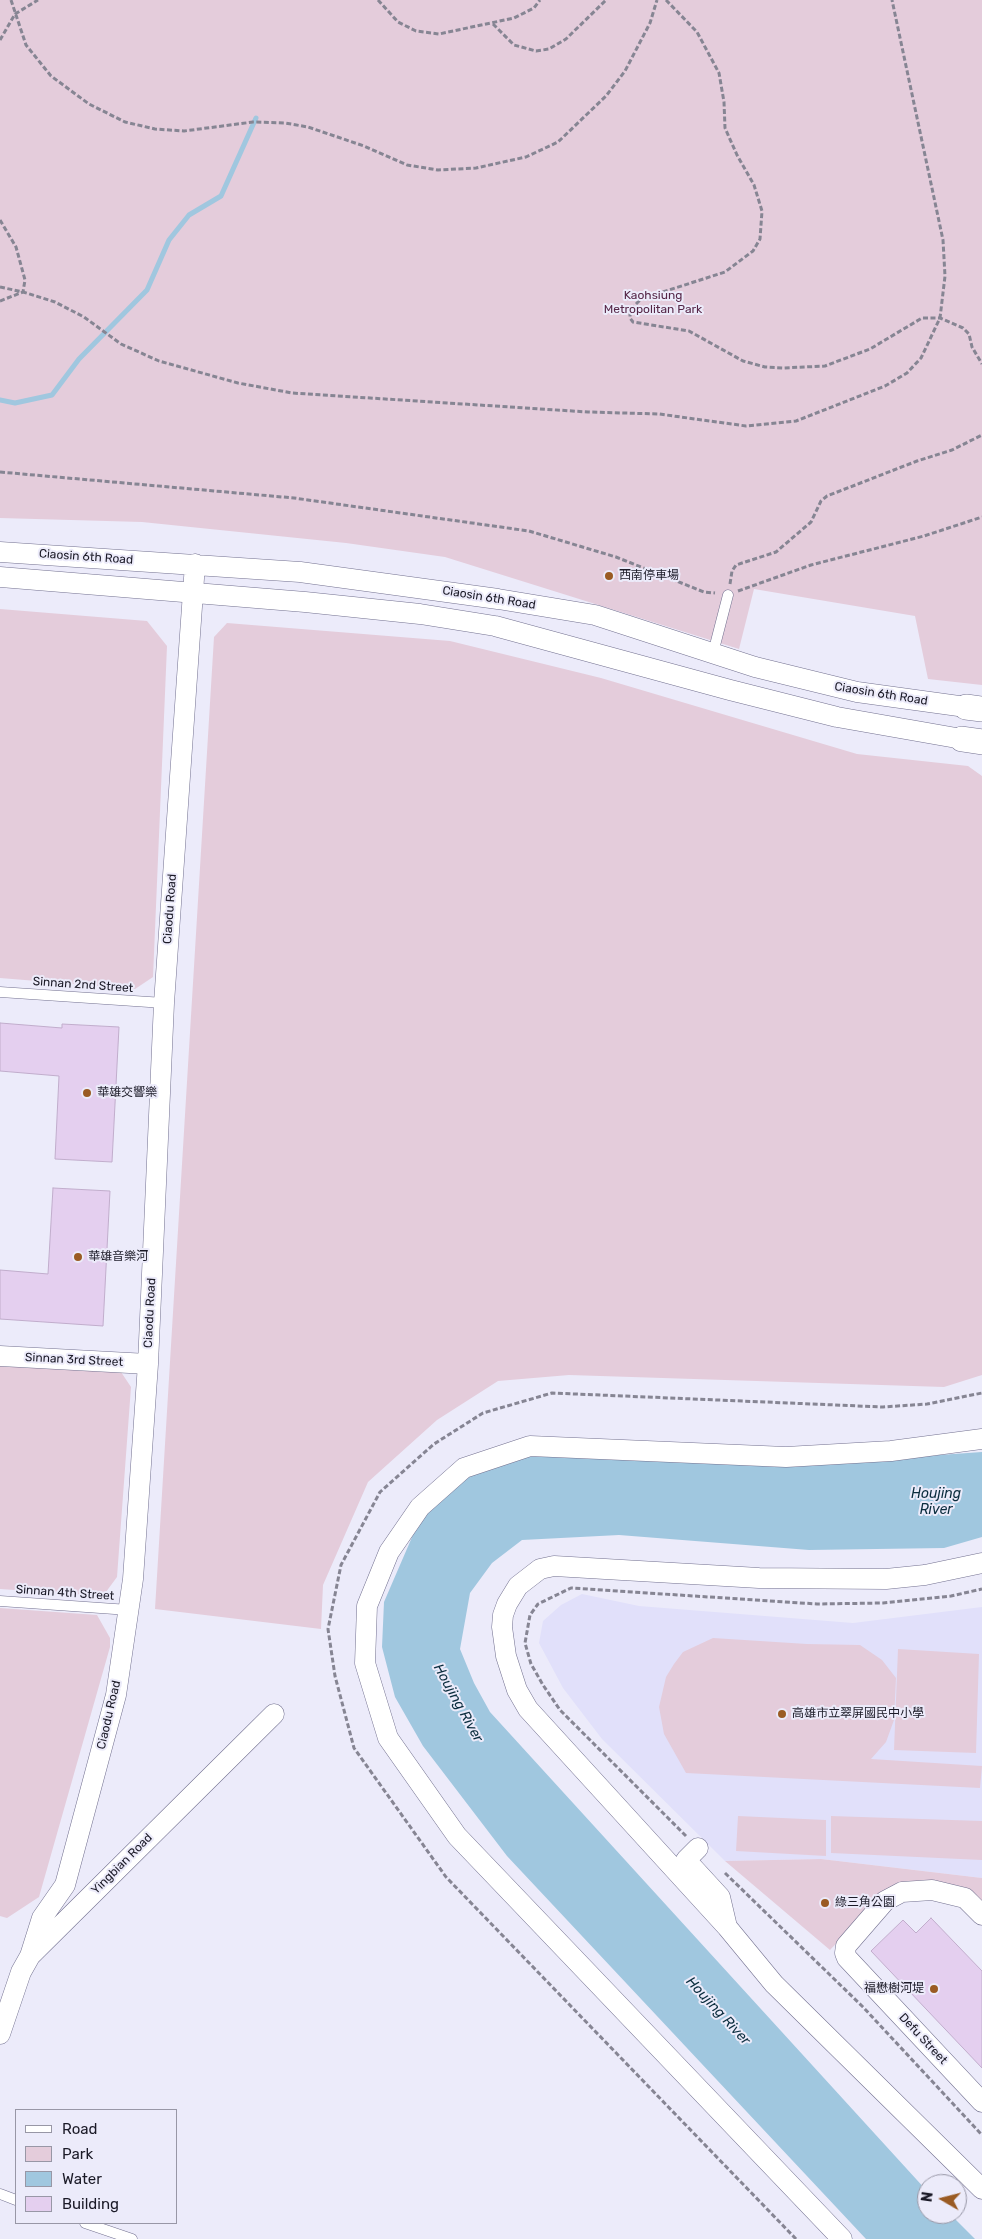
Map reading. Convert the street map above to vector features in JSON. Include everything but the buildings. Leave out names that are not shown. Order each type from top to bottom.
[{"type":"street","name":"Ciaosin 6th Road","points":[[0,552],[195,564],[310,574],[480,596],[595,615],[755,667],[857,692],[974,708]]},
{"type":"street","name":"Ciaodu Road","points":[[30,1956],[42,1918],[65,1885],[116,1696],[133,1579],[148,1364],[164,1004],[191,592],[195,564]]},
{"type":"street","points":[[0,577],[191,592],[420,614],[495,626],[837,717],[972,740]]},
{"type":"street","name":"Sinnan 3rd Street","points":[[0,1356],[148,1364]]},
{"type":"street","points":[[842,2239],[456,1836],[388,1738],[365,1663],[368,1606],[389,1552],[420,1507],[464,1468],[530,1446],[786,1456],[891,1451],[982,1439]]},
{"type":"street","points":[[982,1563],[886,1579],[759,1578],[554,1566],[540,1569],[518,1586],[503,1614],[503,1639],[506,1656],[517,1690],[528,1709],[727,1927],[774,1984],[982,2190]]},
{"type":"street","name":"Yingbian Road","points":[[0,2034],[21,1972],[30,1956],[274,1714]]},
{"type":"street","points":[[698,1848],[686,1860],[720,1897],[727,1927]]},
{"type":"street","name":"Defu Street","points":[[982,1915],[965,1898],[932,1890],[902,1892],[885,1901],[846,1946],[845,1953],[847,1958],[982,2102]]},
{"type":"lane","points":[[713,653],[728,595]]},
{"type":"lane","name":"Sinnan 2nd Street","points":[[0,992],[164,1004]]},
{"type":"lane","name":"Sinnan 4th Street","points":[[0,1601],[129,1610]]},
{"type":"lane","points":[[0,2194],[15,2200]]},
{"type":"lane","points":[[87,2224],[132,2239]]},
{"type":"path","points":[[11,0],[26,45],[51,76],[89,104],[125,122],[155,129],[184,131],[253,122],[285,123],[308,127],[364,146],[407,164],[438,170],[476,168],[526,157],[558,142],[606,96],[625,71],[650,23],[656,0]]},
{"type":"path","points":[[0,40],[15,14],[38,0]]},
{"type":"path","points":[[378,0],[398,22],[416,31],[439,34],[514,18],[534,8],[540,0]]},
{"type":"path","points":[[492,24],[514,45],[536,51],[549,49],[566,38],[606,0]]},
{"type":"path","points":[[666,0],[697,32],[719,74],[724,102],[725,128],[736,155],[754,185],[762,211],[760,239],[753,252],[725,272],[641,299],[630,310],[630,318],[633,322],[689,331],[743,361],[765,367],[784,368],[825,366],[870,349],[922,318],[940,318],[963,328],[982,364]]},
{"type":"path","points":[[0,287],[55,302],[84,317],[121,344],[159,361],[238,383],[292,393],[588,412],[659,414],[746,426],[796,421],[853,400],[907,373],[921,358],[940,318],[945,276],[943,240],[892,0]]},
{"type":"path","points":[[0,220],[16,247],[25,280],[24,292]]},
{"type":"path","points":[[0,301],[24,292]]},
{"type":"path","points":[[728,595],[732,571],[736,565],[776,552],[811,522],[821,501],[827,496],[907,464],[952,450],[982,435]]},
{"type":"path","points":[[0,472],[294,498],[529,531],[616,557],[704,592],[728,595],[811,565],[924,536],[982,517]]},
{"type":"path","points":[[796,2239],[446,1878],[354,1748],[335,1676],[328,1629],[341,1565],[380,1492],[434,1444],[483,1413],[552,1394],[883,1407],[927,1404],[982,1393]]},
{"type":"path","points":[[982,1589],[951,1596],[883,1603],[817,1604],[571,1588],[538,1604],[530,1615],[525,1643],[531,1664],[560,1710],[698,1848],[863,2007],[982,2135]]},
{"type":"shaded area","name":"高雄市立翠屏國民中小學","points":[[582,1594],[639,1606],[853,1623],[982,1607],[982,1878],[821,1859],[725,1861],[602,1739],[563,1688],[539,1643],[543,1621],[561,1605]]},
{"type":"green space","name":"Kaohsiung Metropolitan Park","points":[[0,0],[982,0],[982,685],[928,679],[915,616],[754,589],[739,649],[445,557],[346,543],[142,522],[0,518]]},
{"type":"green space","points":[[0,609],[147,621],[167,646],[153,977],[135,989],[0,978]]},
{"type":"green space","points":[[227,623],[450,641],[601,678],[857,754],[968,766],[982,776],[982,1375],[944,1387],[569,1375],[498,1381],[437,1420],[368,1482],[323,1585],[321,1629],[155,1609],[214,637]]},
{"type":"green space","points":[[0,1366],[121,1372],[131,1387],[117,1577],[103,1596],[0,1589]]},
{"type":"green space","points":[[0,1608],[97,1615],[110,1638],[110,1647],[39,1897],[7,1918],[0,1916]]},
{"type":"green space","points":[[713,1638],[807,1644],[860,1645],[882,1660],[896,1678],[894,1720],[886,1742],[871,1759],[982,1766],[980,1788],[686,1773],[664,1734],[659,1707],[666,1677],[683,1652]]},
{"type":"green space","points":[[898,1649],[979,1654],[976,1753],[894,1750]]},
{"type":"green space","points":[[738,1816],[826,1820],[826,1856],[736,1851]]},
{"type":"green space","points":[[831,1816],[982,1821],[982,1860],[831,1853]]},
{"type":"green space","name":"綠三角公園","points":[[821,1859],[982,1878],[982,1911],[963,1893],[883,1894],[830,1950],[725,1861]]},
{"type":"water","name":"Houjing River","points":[[540,1451],[826,1463],[982,1452],[982,1537],[944,1548],[809,1550],[619,1535],[522,1540],[492,1563],[470,1593],[460,1649],[474,1683],[490,1712],[917,2180],[917,2224],[960,2224],[975,2239],[866,2239],[507,1856],[423,1746],[395,1697],[382,1647],[384,1602],[419,1521],[475,1469]]},
{"type":"waterway","points":[[0,400],[15,403],[52,395],[79,359],[147,290],[169,240],[189,215],[221,196],[256,118]]},
{"type":"place","name":"西南停車場","points":[[609,576]]},
{"type":"place","name":"華雄交響樂","points":[[87,1093]]},
{"type":"place","name":"華雄音樂河","points":[[78,1257]]},
{"type":"place","name":"高雄市立翠屏國民中小學","points":[[782,1714]]},
{"type":"place","name":"綠三角公園","points":[[825,1903]]},
{"type":"place","name":"福懋樹河堤","points":[[934,1989]]}]
